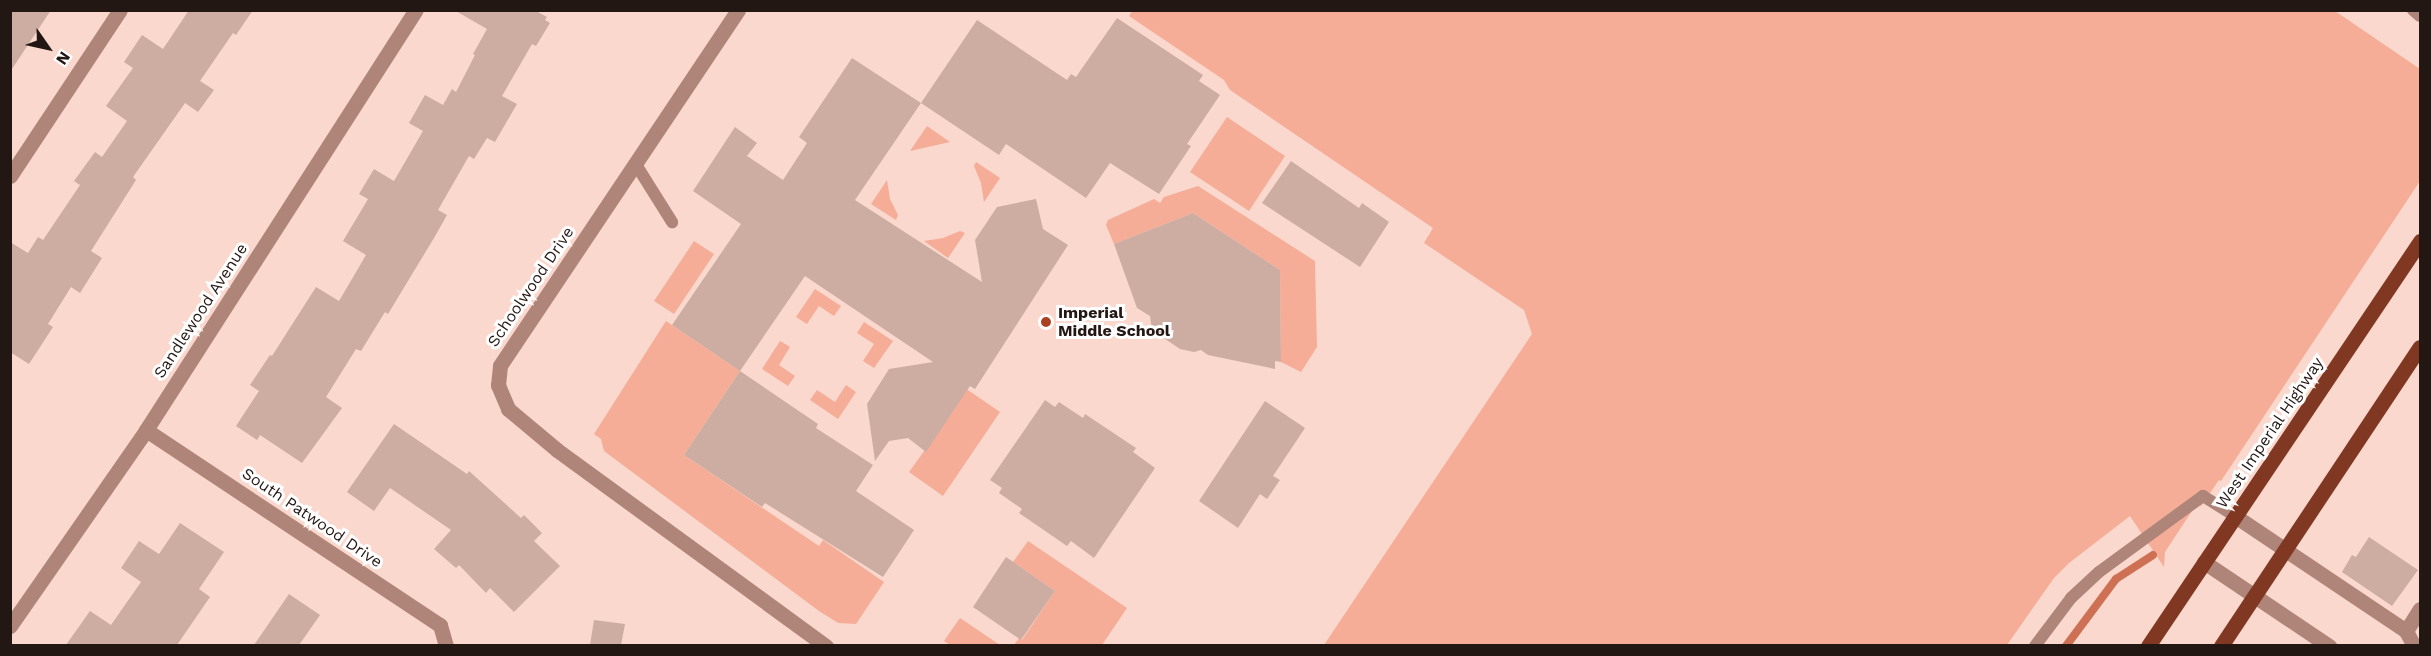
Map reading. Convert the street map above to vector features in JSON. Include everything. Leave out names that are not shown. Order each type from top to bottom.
[{"type":"main road","name":"West Imperial Highway","points":[[2148,645],[2421,241]]},
{"type":"main road","points":[[2222,645],[2421,347]]},
{"type":"street","points":[[10,176],[120,10]]},
{"type":"street","name":"Sandlewood Avenue","points":[[10,626],[146,430],[416,10]]},
{"type":"street","name":"Schoolwood Drive","points":[[738,10],[500,366],[498,385],[503,402],[574,463],[826,645]]},
{"type":"street","name":"South Patwood Drive","points":[[146,430],[440,625],[446,645]]},
{"type":"street","points":[[2235,516],[2406,631],[2414,645]]},
{"type":"street","points":[[2204,562],[2329,645]]},
{"type":"street","points":[[2406,631],[2421,609]]},
{"type":"lane","points":[[2413,10],[2421,16]]},
{"type":"lane","points":[[635,163],[672,222]]},
{"type":"lane","points":[[2035,645],[2071,598],[2099,572],[2203,496],[2235,516]]},
{"type":"shaded area","points":[[1133,10],[2335,11],[2420,69],[2420,181],[2221,481],[2219,480],[2201,506],[2197,504],[2188,517],[2165,552],[2164,567],[2130,516],[2069,563],[2054,578],[2007,645],[1324,645],[1532,334],[1524,310],[1424,243],[1433,228],[1230,90],[1224,80],[1129,16]]},
{"type":"shaded area","points":[[1227,117],[1285,156],[1249,211],[1190,172]]},
{"type":"shaded area","points":[[927,126],[950,142],[910,151]]},
{"type":"shaded area","points":[[976,162],[1000,178],[984,202],[981,183],[974,166]]},
{"type":"shaded area","points":[[887,180],[890,199],[898,215],[896,220],[871,204]]},
{"type":"shaded area","points":[[1198,186],[1315,261],[1317,347],[1301,372],[1281,362],[1280,270],[1193,213],[1114,244],[1106,225],[1108,220],[1154,199],[1160,203],[1164,197]]},
{"type":"shaded area","points":[[960,231],[965,233],[948,258],[924,241],[943,238]]},
{"type":"shaded area","points":[[694,241],[714,254],[674,314],[654,301]]},
{"type":"shaded area","points":[[815,289],[841,306],[834,316],[819,306],[807,324],[796,317]]},
{"type":"shaded area","points":[[666,321],[740,371],[684,455],[819,546],[823,540],[884,582],[856,624],[838,623],[819,611],[604,451],[601,439],[594,434]]},
{"type":"shaded area","points":[[864,322],[893,341],[874,368],[863,361],[874,344],[857,333]]},
{"type":"shaded area","points":[[780,341],[790,347],[779,365],[795,376],[788,386],[762,369]]},
{"type":"shaded area","points":[[846,385],[856,392],[838,419],[810,400],[817,390],[835,402]]},
{"type":"shaded area","points":[[965,388],[1000,412],[943,496],[909,472],[954,410]]},
{"type":"shaded area","points":[[1028,541],[1127,608],[1102,645],[1014,645],[1019,638],[1022,640],[1055,591],[1013,562]]},
{"type":"shaded area","points":[[960,618],[1000,645],[950,645],[944,641]]},
{"type":"building","points":[[10,10],[51,10],[10,72]]},
{"type":"building","points":[[189,10],[253,10],[236,35],[233,33],[200,81],[214,90],[198,112],[185,103],[133,177],[136,180],[91,251],[102,258],[80,293],[71,287],[48,324],[53,327],[29,364],[10,352],[10,242],[28,253],[38,237],[43,240],[80,185],[74,181],[95,152],[102,157],[127,121],[106,106],[133,68],[124,62],[142,35],[163,49]]},
{"type":"building","points":[[454,10],[534,10],[547,17],[545,20],[550,23],[536,46],[532,44],[502,96],[517,104],[495,142],[487,138],[474,159],[469,156],[438,210],[447,215],[434,238],[388,314],[385,312],[361,351],[356,349],[326,397],[342,408],[302,463],[260,435],[257,440],[236,426],[259,391],[250,385],[270,355],[272,356],[316,287],[339,301],[366,255],[343,241],[368,199],[359,194],[374,169],[394,181],[423,131],[409,123],[425,95],[443,105],[452,89],[456,92],[487,29]]},
{"type":"building","points":[[1117,18],[1203,75],[1199,81],[1220,95],[1187,144],[1191,146],[1159,194],[1110,163],[1086,198],[1006,144],[999,155],[921,103],[977,20],[1067,80],[1071,74],[1076,77]]},
{"type":"building","points":[[852,58],[921,103],[855,200],[982,282],[975,240],[997,207],[1036,199],[1043,229],[1068,245],[975,389],[970,386],[926,452],[908,438],[889,441],[875,461],[867,404],[889,369],[933,362],[805,276],[740,371],[672,325],[741,224],[693,191],[735,127],[757,143],[747,156],[783,180],[807,143],[799,137]]},
{"type":"building","points":[[1291,161],[1359,208],[1362,203],[1389,222],[1360,267],[1262,203]]},
{"type":"building","points":[[1193,213],[1280,270],[1281,362],[1275,361],[1275,369],[1208,355],[1201,350],[1194,352],[1180,349],[1152,330],[1150,316],[1137,308],[1114,244]]},
{"type":"building","points":[[740,371],[818,424],[816,428],[873,465],[856,491],[914,530],[883,577],[765,503],[762,507],[684,455]]},
{"type":"building","points":[[1045,400],[1055,407],[1059,402],[1083,418],[1085,414],[1136,448],[1133,452],[1155,468],[1094,558],[1071,541],[1067,546],[1019,513],[1022,509],[999,493],[1002,488],[990,480]]},
{"type":"building","points":[[1265,401],[1305,428],[1273,476],[1280,480],[1267,499],[1260,494],[1238,528],[1199,501]]},
{"type":"building","points":[[394,424],[467,474],[469,471],[521,518],[524,515],[542,533],[534,541],[560,566],[514,612],[490,588],[486,593],[459,565],[456,568],[434,549],[451,530],[390,488],[374,511],[347,492]]},
{"type":"building","points":[[180,523],[224,552],[199,589],[210,597],[177,645],[66,645],[90,611],[111,625],[141,582],[121,568],[139,541],[159,554]]},
{"type":"building","points":[[2369,537],[2418,570],[2392,606],[2342,572],[2352,555],[2356,557]]},
{"type":"building","points":[[1006,557],[1055,591],[1021,640],[973,607]]},
{"type":"building","points":[[289,594],[320,615],[299,645],[254,645]]},
{"type":"building","points":[[594,620],[625,624],[621,645],[590,645]]},
{"type":"waterway","points":[[2066,646],[2116,579],[2153,555]]},
{"type":"place","name":"Imperial Middle School","points":[[1046,322]]}]
